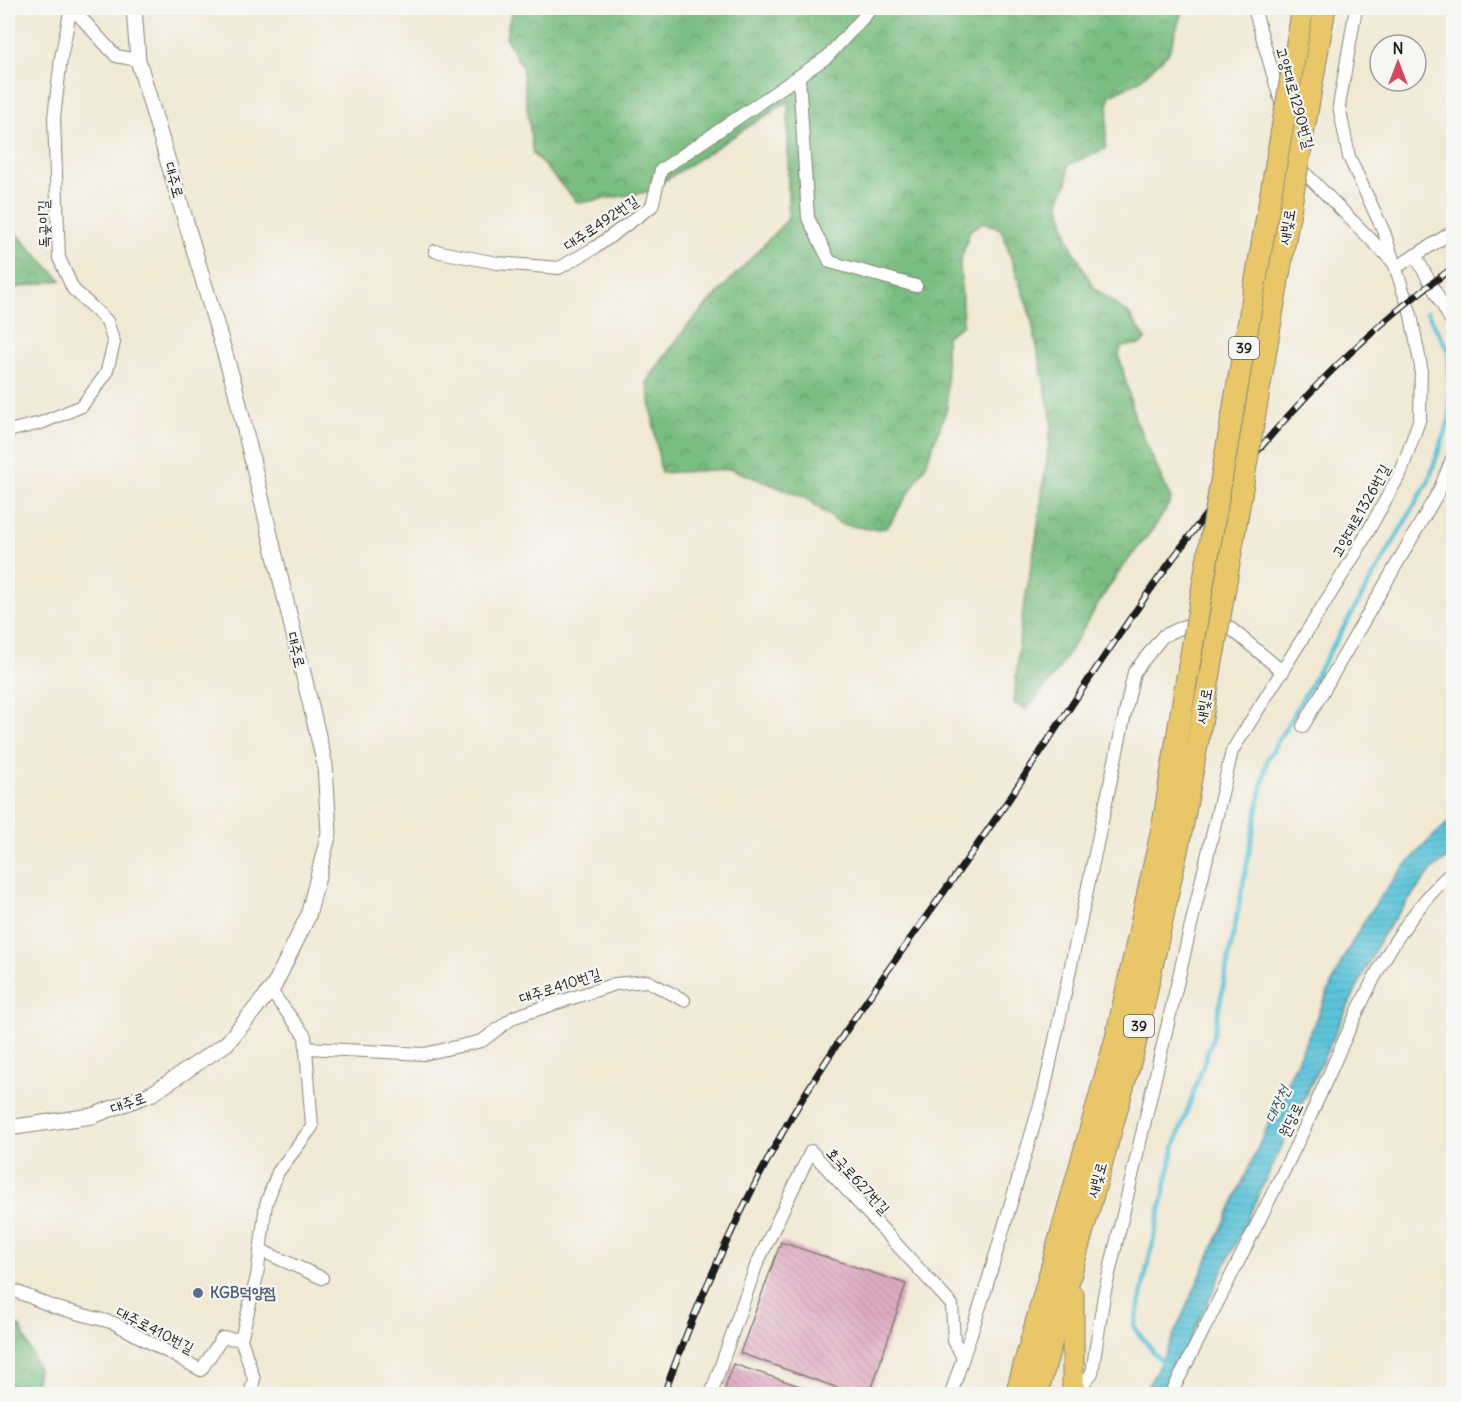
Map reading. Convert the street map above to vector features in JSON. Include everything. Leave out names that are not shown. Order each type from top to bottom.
[{"type":"highway","name":"새빛로","points":[[1016,1395],[1116,1038],[1163,824],[1303,8]]},
{"type":"highway","name":"새빛로","points":[[1037,1395],[1135,1045],[1183,823],[1325,8]]},
{"type":"highway","points":[[1074,1262],[1074,1392]]},
{"type":"street","points":[[72,8],[116,56],[138,60]]},
{"type":"street","name":"독곶이길","points":[[8,431],[41,423],[82,406],[106,374],[114,343],[107,321],[73,289],[60,258],[54,118],[61,58],[72,8]]},
{"type":"street","name":"대주로","points":[[8,1128],[92,1116],[153,1093],[227,1043],[270,990],[308,916],[329,833],[325,765],[234,387],[138,60],[134,8]]},
{"type":"street","name":"대주로492번길","points":[[435,250],[497,263],[559,268],[596,247],[652,206],[661,170],[827,57],[872,8]]},
{"type":"street","name":"고양대로1290번길","points":[[1254,8],[1299,167],[1396,267]]},
{"type":"street","name":"고양대로1326번길","points":[[1074,1392],[1092,1373],[1104,1295],[1232,751],[1356,554],[1401,472],[1420,418],[1420,367],[1411,315],[1384,232],[1349,157],[1340,106],[1356,8]]},
{"type":"street","points":[[800,76],[808,219],[830,261],[916,286]]},
{"type":"street","points":[[1396,267],[1454,231]]},
{"type":"street","points":[[1415,255],[1454,326]]},
{"type":"street","points":[[1303,726],[1439,491],[1454,454]]},
{"type":"street","points":[[951,1395],[1044,1091],[1134,672],[1162,636],[1194,622],[1228,627],[1283,672]]},
{"type":"street","name":"원당로","points":[[1172,1395],[1307,1122],[1370,984],[1398,935],[1438,884],[1454,870]]},
{"type":"street","name":"대주로410번길","points":[[306,1048],[424,1054],[482,1041],[514,1017],[615,984],[647,981],[684,1000]]},
{"type":"street","points":[[250,1395],[254,1379],[241,1339],[257,1276],[266,1204],[278,1173],[312,1127],[305,1036],[270,990]]},
{"type":"street","name":"호국로627번길","points":[[711,1395],[756,1266],[811,1151],[952,1305],[954,1341],[963,1357]]},
{"type":"street","points":[[260,1250],[322,1278]]},
{"type":"street","name":"대주로410번길","points":[[8,1288],[54,1307],[114,1323],[201,1370],[222,1338],[241,1339]]},
{"type":"green space","points":[[512,8],[1183,8],[1169,52],[1140,80],[1109,96],[1105,149],[1068,165],[1067,183],[1059,201],[1069,242],[1094,288],[1128,313],[1146,339],[1141,344],[1121,347],[1119,355],[1135,418],[1171,499],[1153,529],[1106,592],[1052,678],[1026,709],[1014,703],[1021,622],[1036,540],[1052,422],[1031,317],[1001,229],[983,222],[970,230],[960,263],[963,325],[946,336],[947,408],[925,467],[887,528],[870,529],[840,524],[806,498],[731,469],[661,473],[647,381],[688,325],[788,219],[788,101],[647,192],[578,203],[533,154],[522,67],[506,38]]},
{"type":"green space","points":[[8,225],[61,280],[8,289]]},
{"type":"green space","points":[[8,1320],[21,1328],[38,1369],[33,1394],[8,1394]]},
{"type":"water","points":[[1453,818],[1453,853],[1431,871],[1382,935],[1164,1394],[1144,1394],[1166,1352],[1353,940],[1390,884],[1435,834]]},
{"type":"building","points":[[781,1242],[906,1284],[870,1394],[855,1394],[740,1353]]},
{"type":"building","points":[[733,1364],[824,1394],[723,1394]]},
{"type":"waterway","points":[[1165,1367],[1134,1327],[1174,1148],[1214,1034],[1267,760],[1428,482],[1450,418],[1449,351],[1427,312]]},
{"type":"railway","points":[[664,1394],[704,1292],[734,1226],[785,1128],[862,1007],[1001,811],[1151,589],[1259,449],[1319,383],[1384,322],[1454,267]]},
{"type":"place","name":"KGB덕양점","points":[[198,1293]]},
{"type":"water label","name":"대장천","points":[[1277,1104]]}]
